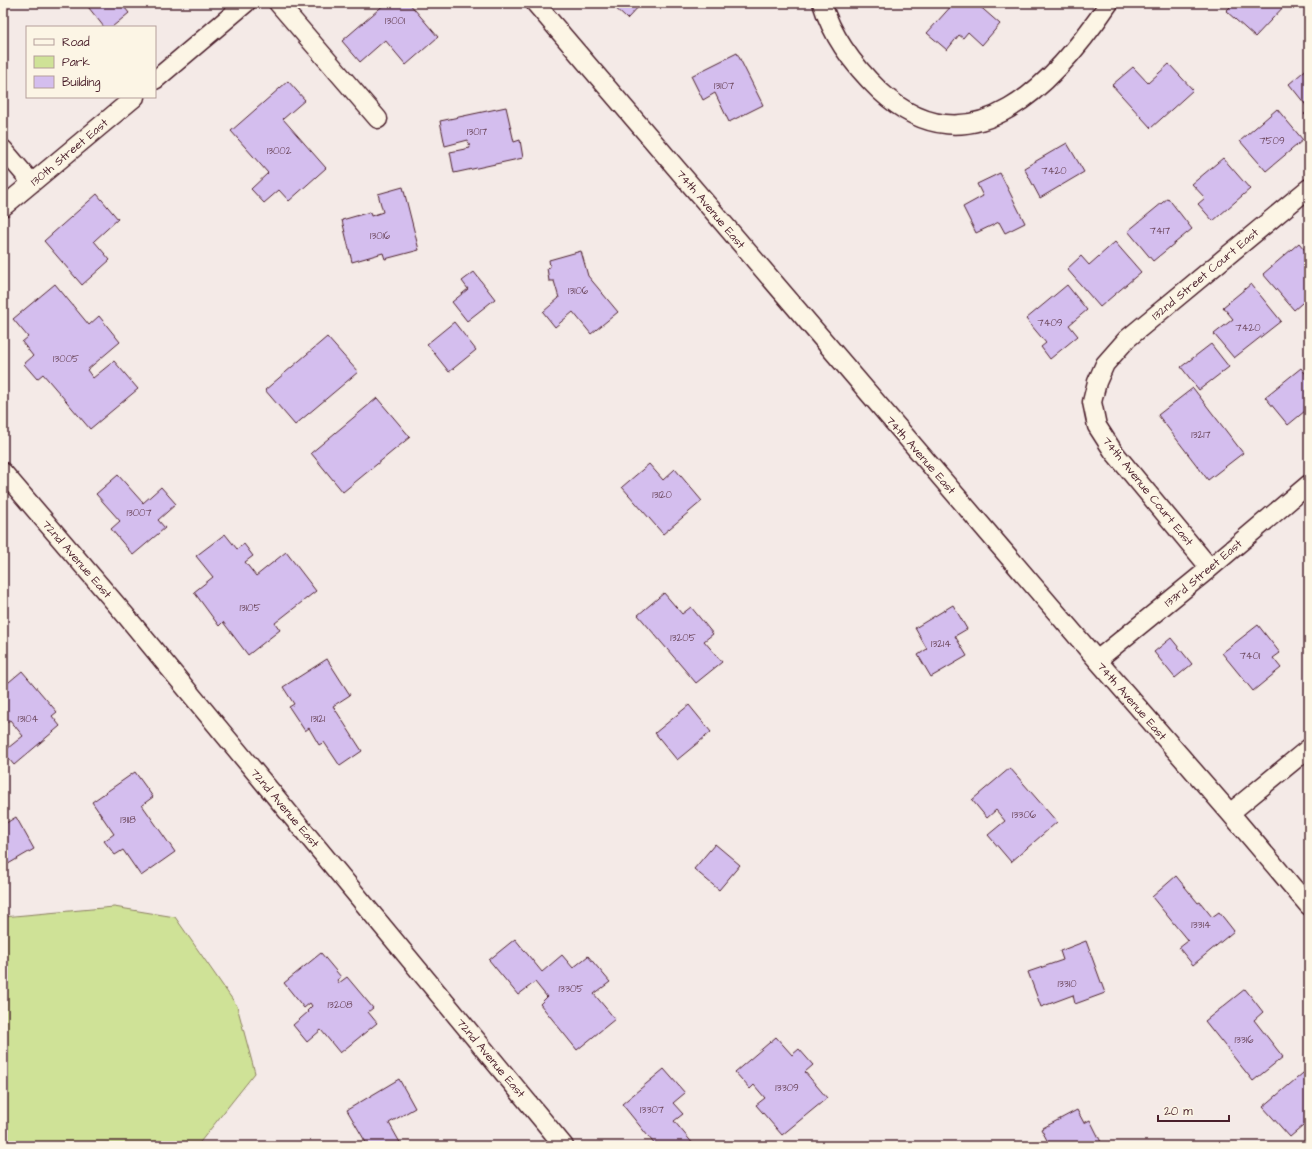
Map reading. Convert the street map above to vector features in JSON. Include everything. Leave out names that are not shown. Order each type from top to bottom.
[{"type":"street","points":[[156,79],[246,3]]},
{"type":"street","points":[[278,3],[378,119]]},
{"type":"street","name":"74th Avenue East","points":[[535,3],[1309,906]]},
{"type":"street","points":[[822,3],[827,18],[839,40],[867,78],[888,98],[911,114],[932,121],[953,125],[972,123],[994,116],[1009,109],[1031,94],[1048,79],[1065,60],[1095,24],[1109,3]]},
{"type":"street","name":"130th Street East","points":[[3,207],[134,98]]},
{"type":"street","points":[[3,149],[32,183]]},
{"type":"street","name":"132nd Street Court East","points":[[1105,364],[1127,339],[1309,188]]},
{"type":"street","name":"74th Avenue Court East","points":[[1105,364],[1097,382],[1092,402],[1097,426],[1113,451],[1210,568]]},
{"type":"street","name":"72nd Avenue East","points":[[3,472],[127,617],[564,1146]]},
{"type":"street","name":"133rd Street East","points":[[1097,660],[1210,568],[1309,484]]},
{"type":"street","points":[[1230,813],[1309,748]]},
{"type":"green space","points":[[114,907],[175,917],[237,1006],[255,1073],[197,1146],[3,1146],[3,917]]},
{"type":"building","points":[[85,3],[121,3],[129,13],[113,26],[103,26]]},
{"type":"building","points":[[386,3],[409,3],[438,37],[406,65],[385,40],[360,62],[342,41]]},
{"type":"building","points":[[610,3],[642,3],[627,19]]},
{"type":"building","points":[[954,3],[976,3],[1000,24],[982,45],[968,32],[963,38],[959,35],[947,50],[927,33]]},
{"type":"building","points":[[1234,3],[1287,3],[1255,37],[1226,11]]},
{"type":"building","points":[[737,53],[763,105],[729,122],[715,93],[703,100],[691,76]]},
{"type":"building","points":[[1169,64],[1193,90],[1151,128],[1112,85],[1133,67],[1148,83]]},
{"type":"building","points":[[1309,67],[1309,109],[1289,84]]},
{"type":"building","points":[[288,81],[305,100],[283,119],[326,168],[289,201],[279,190],[264,203],[251,189],[268,173],[231,131]]},
{"type":"building","points":[[506,107],[514,142],[520,140],[523,158],[454,173],[450,152],[470,148],[468,140],[445,146],[440,121]]},
{"type":"building","points":[[1277,109],[1303,140],[1266,171],[1240,141]]},
{"type":"building","points":[[1309,110],[1309,119],[1304,114]]},
{"type":"building","points":[[1067,143],[1084,172],[1040,198],[1024,168]]},
{"type":"building","points":[[1223,158],[1250,189],[1213,221],[1198,204],[1205,198],[1192,184]]},
{"type":"building","points":[[1000,173],[1025,223],[1005,233],[999,222],[976,233],[963,207],[983,196],[977,184]]},
{"type":"building","points":[[403,187],[419,250],[385,259],[383,253],[352,262],[342,220],[370,212],[371,216],[383,212],[378,194]]},
{"type":"building","points":[[97,194],[118,219],[94,241],[110,260],[82,285],[44,241]]},
{"type":"building","points":[[1168,198],[1192,229],[1153,261],[1128,231]]},
{"type":"building","points":[[1115,242],[1141,272],[1100,307],[1067,269],[1081,256],[1089,265]]},
{"type":"building","points":[[1299,243],[1309,255],[1309,297],[1294,310],[1263,274]]},
{"type":"building","points":[[581,251],[588,276],[618,312],[591,334],[573,312],[555,327],[543,312],[559,298],[554,281],[549,281],[547,268],[550,267],[549,260]]},
{"type":"building","points":[[474,272],[495,299],[467,321],[452,302],[468,289],[462,281]]},
{"type":"building","points":[[55,284],[89,325],[99,316],[120,342],[87,370],[93,378],[114,361],[138,389],[90,429],[43,374],[37,379],[24,364],[33,356],[22,342],[28,337],[13,319]]},
{"type":"building","points":[[1251,284],[1281,321],[1234,358],[1214,334],[1233,319],[1223,307]]},
{"type":"building","points":[[1067,285],[1087,310],[1069,325],[1078,336],[1050,359],[1041,347],[1046,343],[1026,319]]},
{"type":"building","points":[[454,322],[476,350],[449,372],[427,344]]},
{"type":"building","points":[[327,337],[358,372],[295,425],[265,390]]},
{"type":"building","points":[[1211,344],[1229,367],[1199,390],[1181,367]]},
{"type":"building","points":[[1301,368],[1309,378],[1309,416],[1305,411],[1288,425],[1265,397]]},
{"type":"building","points":[[1193,388],[1243,453],[1208,480],[1158,415]]},
{"type":"building","points":[[377,398],[410,437],[343,492],[311,453]]},
{"type":"building","points":[[649,464],[663,480],[675,469],[702,501],[663,534],[622,487]]},
{"type":"building","points":[[118,475],[143,503],[161,487],[176,504],[158,520],[165,528],[133,555],[111,529],[120,521],[96,494]]},
{"type":"building","points":[[225,534],[237,549],[244,544],[253,556],[245,562],[256,576],[286,552],[316,591],[275,623],[280,630],[248,655],[223,622],[219,626],[194,592],[213,577],[196,556]]},
{"type":"building","points":[[664,593],[682,614],[691,607],[713,634],[704,641],[722,662],[696,683],[638,615]]},
{"type":"building","points":[[953,605],[967,629],[955,636],[967,656],[931,677],[918,655],[927,649],[915,628]]},
{"type":"building","points":[[1258,625],[1280,653],[1273,658],[1281,668],[1253,691],[1222,653]]},
{"type":"building","points":[[1171,638],[1192,664],[1175,678],[1154,652]]},
{"type":"building","points":[[327,659],[350,695],[333,706],[362,751],[340,766],[324,742],[319,745],[309,728],[305,731],[289,707],[294,704],[283,687]]},
{"type":"building","points":[[22,671],[57,712],[52,716],[60,726],[14,765],[3,752],[23,736],[10,720],[3,725],[3,687]]},
{"type":"building","points":[[689,705],[711,732],[677,760],[655,733]]},
{"type":"building","points":[[1010,768],[1057,822],[1011,862],[988,835],[1005,821],[996,810],[987,818],[972,800]]},
{"type":"building","points":[[135,772],[153,797],[142,805],[175,852],[141,876],[123,850],[115,855],[104,841],[114,834],[92,802]]},
{"type":"building","points":[[16,817],[34,849],[3,867],[3,825]]},
{"type":"building","points":[[715,844],[740,865],[719,890],[694,869]]},
{"type":"building","points":[[1176,876],[1198,903],[1200,902],[1212,917],[1219,912],[1234,931],[1193,965],[1179,948],[1188,941],[1152,897]]},
{"type":"building","points":[[515,939],[542,972],[562,955],[573,968],[588,956],[610,982],[594,994],[615,1019],[577,1050],[540,1004],[547,997],[535,982],[518,995],[489,960]]},
{"type":"building","points":[[1086,941],[1105,993],[1075,1004],[1073,995],[1041,1007],[1028,972],[1063,960],[1060,951]]},
{"type":"building","points":[[321,953],[341,977],[337,980],[339,983],[347,977],[373,1008],[368,1012],[377,1023],[340,1053],[321,1030],[307,1042],[293,1025],[308,1012],[307,1011],[312,1006],[310,1003],[304,1008],[284,983]]},
{"type":"building","points":[[1245,989],[1263,1012],[1254,1020],[1283,1057],[1253,1081],[1205,1021]]},
{"type":"building","points":[[776,1037],[792,1055],[799,1049],[813,1065],[805,1072],[827,1098],[782,1135],[756,1105],[765,1098],[754,1085],[750,1089],[735,1072]]},
{"type":"building","points":[[1309,1068],[1309,1121],[1290,1137],[1263,1107]]},
{"type":"building","points":[[664,1069],[685,1093],[673,1103],[683,1114],[674,1121],[694,1145],[692,1146],[656,1146],[622,1104]]},
{"type":"building","points":[[399,1079],[415,1108],[389,1123],[402,1146],[368,1146],[347,1110]]},
{"type":"building","points":[[1077,1110],[1084,1123],[1090,1120],[1102,1144],[1103,1143],[1105,1146],[1041,1146],[1048,1142],[1041,1129]]}]
